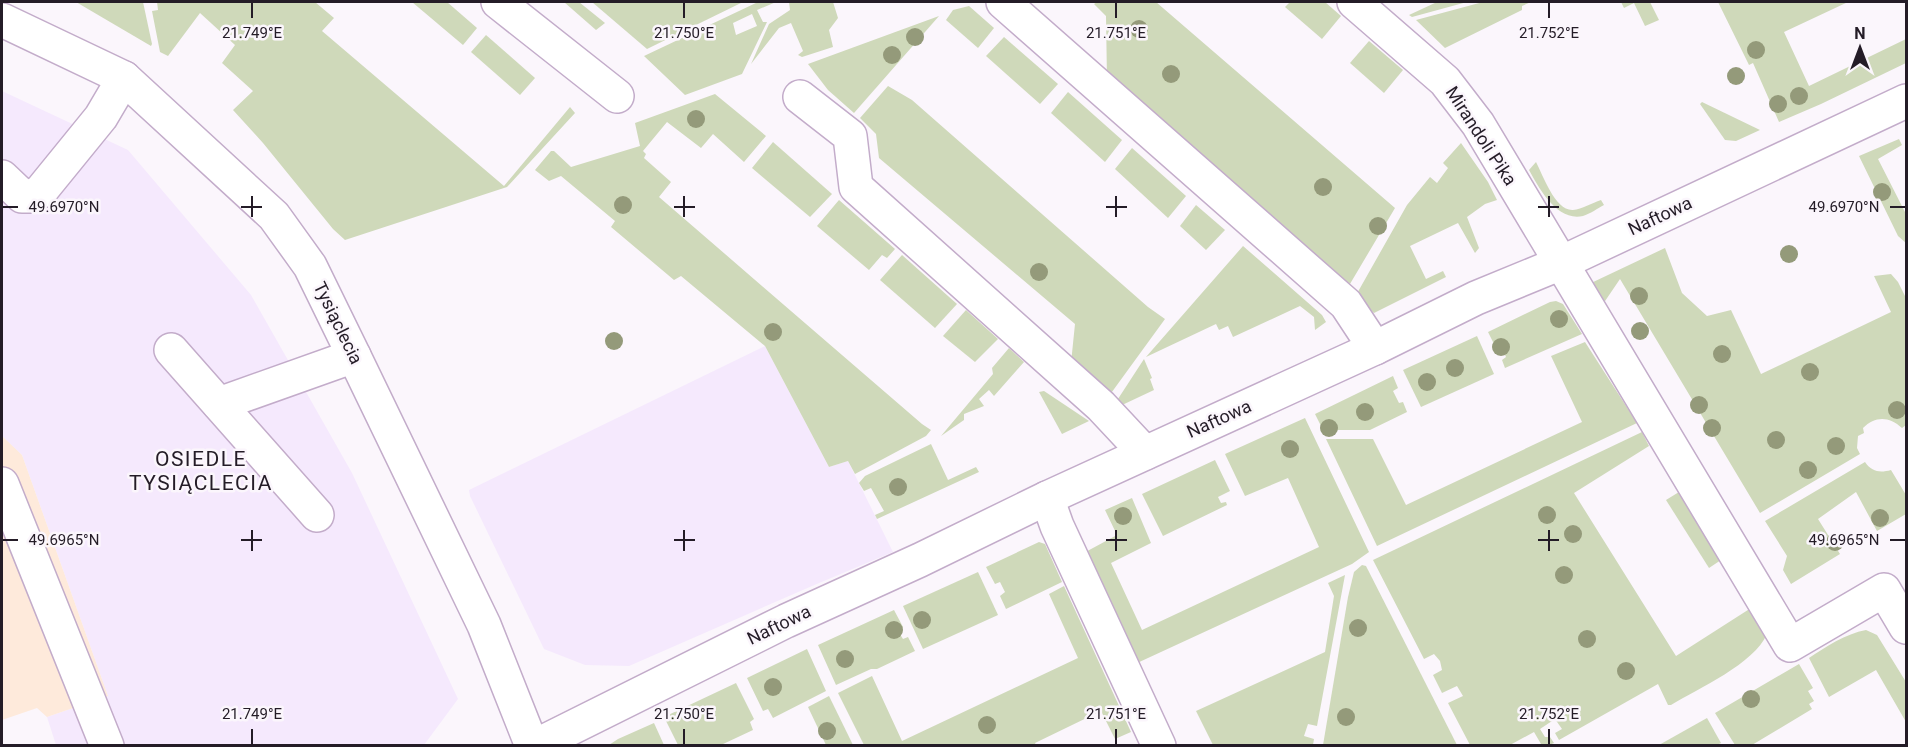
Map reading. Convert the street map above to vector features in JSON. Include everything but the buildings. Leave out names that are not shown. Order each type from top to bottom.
[{"type":"street","points":[[498,2],[617,96]]},
{"type":"street","points":[[1003,2],[1346,304],[1375,348]]},
{"type":"street","name":"Mirandoli Pika","points":[[1354,2],[1445,81],[1478,124],[1790,645],[1884,590],[1906,627]]},
{"type":"street","name":"Tysiąclecia","points":[[2,20],[124,78],[274,216],[310,266],[484,626],[534,746]]},
{"type":"street","points":[[2,177],[22,196],[31,196],[40,192],[101,117],[124,78]]},
{"type":"street","points":[[800,97],[850,136],[856,187],[1101,406],[1145,453]]},
{"type":"street","name":"Naftowa","points":[[534,746],[786,621],[920,560],[1047,498],[1375,348],[1476,298],[1561,263],[1906,101]]},
{"type":"street","points":[[171,350],[317,515]]},
{"type":"street","points":[[219,404],[354,356]]},
{"type":"street","points":[[2,484],[107,746]]},
{"type":"street","points":[[1047,498],[1057,526],[1159,746]]},
{"type":"shaded area","points":[[2,91],[128,150],[251,295],[352,473],[458,699],[424,745],[56,745],[47,717],[108,696],[22,455],[2,436]]},
{"type":"shaded area","points":[[765,346],[829,467],[848,461],[893,552],[629,666],[585,665],[544,649],[469,490]]},
{"type":"shaded area","points":[[2,436],[22,455],[108,696],[47,717],[37,708],[2,720]]},
{"type":"green space","points":[[76,2],[143,2],[151,46]]},
{"type":"green space","points":[[157,2],[315,2],[334,18],[322,31],[504,186],[570,107],[575,113],[507,187],[345,240],[333,229],[233,110],[253,91],[222,63],[235,45],[200,13],[168,56],[160,52],[152,11],[158,10]]},
{"type":"green space","points":[[412,2],[447,2],[477,28],[463,45]]},
{"type":"green space","points":[[564,2],[579,2],[605,23],[596,30]]},
{"type":"green space","points":[[592,2],[743,2],[647,49]]},
{"type":"green space","points":[[758,2],[776,2],[757,10],[763,22],[767,22],[742,74],[685,95],[644,56]],"holes":[[[752,14],[757,26],[736,35],[733,23]]]},
{"type":"green space","points":[[789,2],[833,2],[838,18],[829,30],[833,47],[802,57],[798,55],[803,51],[791,23],[779,28],[751,64],[769,24],[790,10]]},
{"type":"green space","points":[[1097,2],[1156,2],[1395,208],[1347,289],[1107,81],[1106,16],[1094,4]]},
{"type":"green space","points":[[1290,2],[1325,2],[1341,16],[1322,39],[1285,7]]},
{"type":"green space","points":[[1437,2],[1467,2],[1412,17],[1409,15]]},
{"type":"green space","points":[[1483,2],[1531,2],[1522,6],[1522,10],[1445,48],[1416,20]]},
{"type":"green space","points":[[1621,2],[1650,2],[1659,20],[1645,26],[1634,3],[1624,8]]},
{"type":"green space","points":[[1718,2],[1848,2],[1784,32],[1809,86],[1906,39],[1906,63],[1779,122],[1753,63],[1749,65]]},
{"type":"green space","points":[[969,6],[994,28],[978,48],[946,20],[953,10]]},
{"type":"green space","points":[[939,16],[854,113],[828,90],[808,64]]},
{"type":"green space","points":[[486,35],[535,78],[520,95],[471,52]]},
{"type":"green space","points":[[1004,37],[1058,84],[1040,104],[986,56]]},
{"type":"green space","points":[[1369,41],[1403,70],[1384,93],[1350,63]]},
{"type":"green space","points":[[888,86],[912,100],[1148,307],[1165,319],[1109,396],[1071,363],[1075,324],[879,158],[876,134],[860,118]]},
{"type":"green space","points":[[1068,92],[1122,140],[1105,162],[1051,113]]},
{"type":"green space","points":[[715,94],[766,136],[744,162],[713,134],[701,148],[667,122],[643,151],[646,154],[644,158],[671,182],[659,197],[931,430],[926,436],[855,474],[848,461],[829,467],[765,346],[681,276],[674,280],[611,227],[615,221],[561,176],[549,181],[535,170],[551,151],[554,151],[571,167],[640,146],[635,123]]},
{"type":"green space","points":[[1702,102],[1760,130],[1736,141],[1725,140],[1700,104]]},
{"type":"green space","points":[[1899,139],[1902,145],[1878,159],[1906,214],[1906,243],[1898,236],[1859,156]]},
{"type":"green space","points":[[773,142],[832,194],[810,217],[752,168]]},
{"type":"green space","points":[[1461,143],[1488,182],[1497,200],[1485,204],[1467,217],[1479,248],[1475,253],[1458,223],[1410,246],[1426,279],[1443,271],[1446,277],[1374,313],[1355,297],[1407,205],[1430,177],[1437,183],[1448,168],[1443,163]]},
{"type":"green space","points":[[1132,148],[1186,196],[1168,218],[1115,169]]},
{"type":"green space","points":[[1536,162],[1555,199],[1567,209],[1573,210],[1601,200],[1604,205],[1583,216],[1565,214],[1557,209],[1544,194],[1529,170]]},
{"type":"green space","points":[[839,200],[895,249],[887,258],[882,255],[869,270],[817,226]]},
{"type":"green space","points":[[1196,205],[1225,230],[1206,250],[1180,226]]},
{"type":"green space","points":[[1243,246],[1322,315],[1326,322],[1315,330],[1314,317],[1300,306],[1233,337],[1228,326],[1219,330],[1216,324],[1146,357]]},
{"type":"green space","points":[[1665,248],[1682,293],[1707,316],[1731,310],[1761,374],[1891,312],[1874,276],[1891,274],[1906,298],[1906,425],[1902,428],[1892,421],[1882,419],[1872,421],[1863,428],[1864,433],[1858,436],[1857,448],[1860,454],[1760,513],[1620,279],[1601,307],[1589,284]]},
{"type":"green space","points":[[902,255],[957,304],[935,328],[880,280]]},
{"type":"green space","points":[[1556,301],[1563,304],[1582,334],[1505,368],[1502,360],[1506,357],[1502,348],[1497,350],[1488,332]]},
{"type":"green space","points":[[966,310],[998,339],[975,362],[943,336]]},
{"type":"green space","points":[[1477,336],[1494,374],[1421,407],[1403,370]]},
{"type":"green space","points":[[1585,342],[1637,423],[1377,546],[1326,439],[1373,439],[1406,505],[1582,422],[1551,356]]},
{"type":"green space","points":[[1009,348],[1024,362],[994,396],[989,390],[979,399],[984,406],[964,414],[964,420],[941,436],[993,374],[992,368]]},
{"type":"green space","points":[[1144,359],[1154,390],[1120,406],[1116,402]]},
{"type":"green space","points":[[1393,376],[1398,388],[1393,391],[1399,403],[1403,402],[1407,412],[1370,430],[1323,430],[1315,414]]},
{"type":"green space","points":[[1044,391],[1089,421],[1062,434],[1039,392]]},
{"type":"green space","points":[[1305,418],[1369,552],[1352,564],[1135,664],[1080,555],[1117,535],[1105,510],[1132,498],[1151,543],[1111,563],[1142,630],[1319,547],[1288,478],[1245,496],[1225,454]]},
{"type":"green space","points":[[1642,432],[1649,446],[1574,493],[1676,656],[1751,608],[1767,634],[1760,645],[1738,665],[1671,705],[1668,705],[1658,684],[1559,740],[1555,733],[1562,729],[1555,719],[1540,729],[1545,737],[1550,737],[1554,743],[1549,745],[1539,745],[1541,744],[1534,732],[1510,745],[1470,745],[1448,703],[1463,696],[1457,686],[1442,693],[1433,675],[1442,670],[1440,661],[1434,654],[1424,659],[1373,560]]},
{"type":"green space","points":[[931,444],[948,480],[976,467],[979,472],[877,519],[875,515],[884,511],[871,488],[864,491],[859,483],[865,476]]},
{"type":"green space","points":[[1215,460],[1230,491],[1218,497],[1221,503],[1226,502],[1227,505],[1163,536],[1142,494]]},
{"type":"green space","points":[[1865,462],[1876,471],[1891,470],[1906,495],[1906,514],[1877,531],[1856,492],[1818,519],[1840,554],[1791,584],[1783,570],[1787,556],[1765,521]]},
{"type":"green space","points":[[1679,492],[1721,560],[1709,568],[1666,500]]},
{"type":"green space","points":[[1039,542],[1045,544],[1062,582],[1006,609],[1000,596],[1005,592],[1000,582],[995,584],[986,567]]},
{"type":"green space","points":[[1362,565],[1366,566],[1457,745],[1323,745],[1348,597],[1354,572]]},
{"type":"green space","points":[[978,572],[998,615],[923,649],[903,606]]},
{"type":"green space","points":[[1345,575],[1317,726],[1308,724],[1304,736],[1314,739],[1313,745],[1213,745],[1196,711],[1325,652],[1334,596],[1328,583]]},
{"type":"green space","points":[[1064,586],[1131,732],[1115,739],[1101,711],[1035,743],[1036,745],[864,745],[838,693],[872,676],[902,741],[1078,658],[1049,594]]},
{"type":"green space","points":[[894,610],[903,627],[898,631],[903,639],[908,637],[915,651],[836,685],[818,645]]},
{"type":"green space","points":[[1866,630],[1877,635],[1906,682],[1906,722],[1876,670],[1829,697],[1809,658],[1843,637]]},
{"type":"green space","points":[[807,649],[826,691],[773,718],[768,709],[763,711],[747,678]]},
{"type":"green space","points":[[1799,664],[1813,688],[1808,691],[1814,701],[1809,704],[1812,709],[1752,745],[1735,745],[1715,713]]},
{"type":"green space","points":[[736,683],[754,719],[750,722],[753,730],[721,745],[678,745],[664,717]]},
{"type":"green space","points":[[829,696],[853,745],[826,745],[808,707]]},
{"type":"green space","points":[[1707,718],[1721,743],[1717,745],[1659,745]]},
{"type":"green space","points":[[654,723],[664,745],[609,745],[618,739]]},
{"type":"district","name":"OSIEDLE TYSIĄCLECIA","points":[[201,471]]}]
